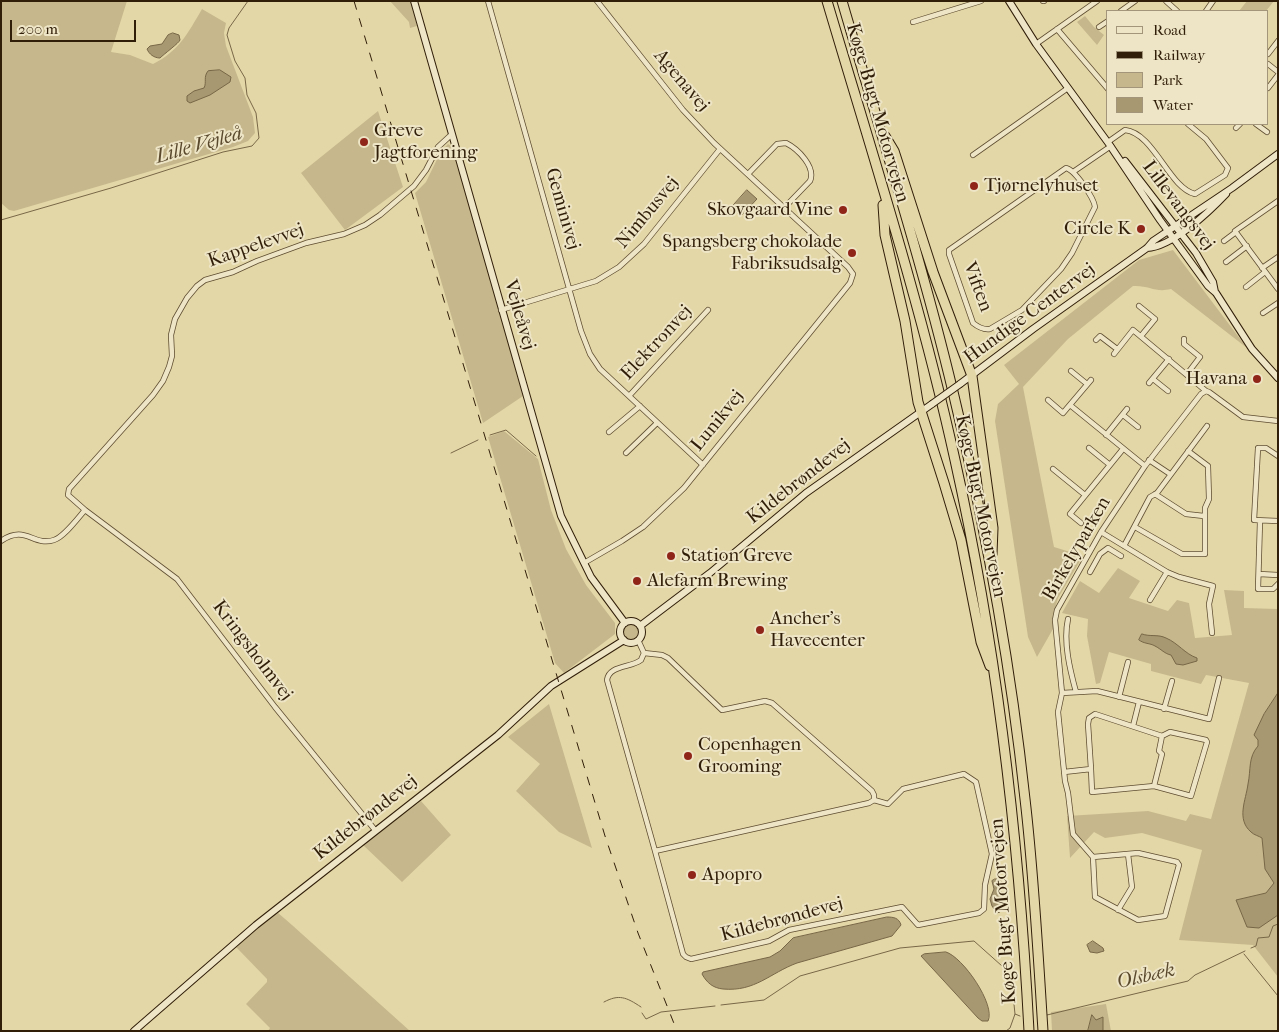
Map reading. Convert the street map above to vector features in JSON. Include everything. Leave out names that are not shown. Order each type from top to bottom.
[{"type":"highway","name":"Køge Bugt Motorvejen","points":[[827,1],[919,315],[955,458],[978,570],[1005,747],[1019,875],[1029,1031]]},
{"type":"highway","name":"Køge Bugt Motorvejen","points":[[842,1],[949,374],[968,454],[992,572],[1010,681],[1026,800],[1043,1031]]},
{"type":"highway","points":[[878,124],[894,152],[933,272],[972,376],[993,528],[992,572]]},
{"type":"highway","points":[[882,190],[885,235],[905,322],[921,412],[961,540],[981,642],[996,682]]},
{"type":"street","name":"Vejleåvej","points":[[414,1],[561,516],[597,586],[625,623]]},
{"type":"street","name":"Geminivej","points":[[488,1],[581,331],[590,354],[600,369],[703,465]]},
{"type":"street","name":"Agenavej","points":[[597,1],[683,110],[720,148],[848,267],[852,274]]},
{"type":"street","points":[[913,22],[981,1]]},
{"type":"street","name":"Lillevangsvej","points":[[1009,1],[1036,44],[1068,88],[1203,264],[1213,282],[1216,293]]},
{"type":"street","points":[[1036,44],[1097,1]]},
{"type":"street","points":[[1122,10],[1134,1]]},
{"type":"street","points":[[1166,1],[1176,10]]},
{"type":"street","points":[[1099,27],[1106,22]]},
{"type":"street","points":[[1057,30],[1106,87]]},
{"type":"street","points":[[1269,53],[1278,41]]},
{"type":"street","points":[[1269,65],[1278,74],[1269,87]]},
{"type":"street","points":[[973,155],[1068,88]]},
{"type":"street","name":"Viften","points":[[1073,172],[1125,130],[1135,133],[1147,143],[1184,188],[1195,194],[1225,175],[1228,168],[1206,139],[1189,125]]},
{"type":"street","points":[[1257,125],[1267,132]]},
{"type":"street","name":"Kappelevvej","points":[[85,510],[68,496],[69,489],[153,395],[163,381],[170,367],[172,356],[171,335],[175,319],[187,298],[197,286],[205,280],[234,272],[257,261],[306,243],[344,234],[365,225],[380,215],[414,186],[426,170],[438,147],[451,135]]},
{"type":"street","points":[[748,174],[778,144],[786,143],[799,153],[809,166],[812,176],[784,208]]},
{"type":"street","name":"Lillevangsvej","points":[[1110,144],[1173,238],[1208,286],[1216,293],[1252,348],[1278,378]]},
{"type":"street","name":"Nimbusvej","points":[[501,310],[596,281],[615,270],[631,258],[644,244],[720,148]]},
{"type":"street","name":"Hundige Centervej","points":[[932,404],[1147,248],[1153,241],[1232,188],[1278,154]]},
{"type":"street","name":"Viften","points":[[1066,168],[1073,172],[1092,198],[1095,207],[1068,260],[1040,293],[1022,310],[990,329],[985,330],[976,326],[973,323],[949,250],[1061,171],[1066,168]]},
{"type":"street","name":"Hundige Centervej","points":[[1147,248],[1156,248],[1173,238],[1202,217],[1232,188]]},
{"type":"street","points":[[1224,240],[1278,201]]},
{"type":"street","points":[[1236,232],[1278,288]]},
{"type":"street","points":[[1226,262],[1246,246]]},
{"type":"street","points":[[1246,287],[1278,257]]},
{"type":"street","name":"Lunikvej","points":[[584,563],[622,541],[648,522],[684,488],[850,283],[852,274]]},
{"type":"street","points":[[1263,313],[1278,303]]},
{"type":"street","points":[[1139,306],[1155,319],[1141,336]]},
{"type":"street","name":"Elektronvej","points":[[629,396],[708,310]]},
{"type":"street","points":[[1096,340],[1100,336],[1115,351],[1133,330],[1206,391],[1242,417],[1278,421]]},
{"type":"street","points":[[1184,339],[1184,344],[1200,357],[1186,374]]},
{"type":"street","points":[[1148,383],[1169,359]]},
{"type":"street","points":[[1071,371],[1087,384]]},
{"type":"street","points":[[1153,378],[1168,391]]},
{"type":"street","points":[[1048,400],[1063,413],[1091,380]]},
{"type":"street","name":"Birkelyparken","points":[[1093,857],[1073,834],[1058,712],[1062,694],[1055,620],[1057,610],[1101,532],[1145,466],[1201,394],[1206,391]]},
{"type":"street","name":"Kildebrøndevej","points":[[640,626],[710,573],[806,494],[932,404]]},
{"type":"street","points":[[1070,405],[1145,466]]},
{"type":"street","points":[[609,432],[640,406]]},
{"type":"street","points":[[1106,435],[1127,409]]},
{"type":"street","points":[[1123,415],[1138,427]]},
{"type":"street","points":[[626,453],[657,423]]},
{"type":"street","points":[[1124,546],[1150,497],[1155,494],[1207,426]]},
{"type":"street","points":[[1089,448],[1110,465]]},
{"type":"street","points":[[1278,456],[1266,448],[1258,448],[1254,520],[1278,521]]},
{"type":"street","name":"Birkelyparken","points":[[1081,523],[1070,514],[1123,449]]},
{"type":"street","points":[[1135,527],[1182,554],[1205,554],[1204,516],[1209,499],[1208,466],[1188,451]]},
{"type":"street","points":[[1150,460],[1170,474]]},
{"type":"street","name":"Birkelyparken","points":[[1053,469],[1086,495]]},
{"type":"street","points":[[1155,494],[1186,514],[1204,516]]},
{"type":"street","points":[[1,541],[14,534],[46,541],[53,540],[60,537],[85,510]]},
{"type":"street","name":"Kringsholmvej","points":[[85,510],[177,579],[275,707],[375,830]]},
{"type":"street","points":[[1260,521],[1258,589],[1273,589],[1278,584]]},
{"type":"street","points":[[1101,532],[1167,572],[1213,586],[1209,604],[1212,632]]},
{"type":"street","points":[[1090,572],[1100,554],[1114,540]]},
{"type":"street","points":[[1108,548],[1121,556]]},
{"type":"street","points":[[1150,600],[1167,572]]},
{"type":"street","points":[[1259,574],[1278,575]]},
{"type":"street","points":[[1068,619],[1066,629],[1068,654],[1076,692]]},
{"type":"street","points":[[634,622],[640,626],[642,635],[638,640],[632,643],[624,640],[621,633],[625,623],[634,622]]},
{"type":"street","name":"Kildebrøndevej","points":[[134,1031],[256,925],[498,735],[551,686],[624,640]]},
{"type":"street","points":[[638,640],[644,653],[662,654],[668,658],[722,710],[764,702],[772,703],[872,792],[874,800]]},
{"type":"street","name":"Kildebrøndevej","points":[[644,653],[643,658],[638,663],[612,671],[608,675],[607,680],[683,954],[686,958],[691,959],[769,941],[789,930],[902,906],[918,924],[979,913],[984,909],[985,886],[992,854],[976,782],[964,774],[903,789],[888,804],[874,800],[869,803],[655,851]]},
{"type":"street","points":[[1119,697],[1128,662]]},
{"type":"street","points":[[1062,694],[1094,691],[1208,719],[1219,678]]},
{"type":"street","points":[[1164,709],[1172,681]]},
{"type":"street","points":[[1133,726],[1139,702]]},
{"type":"street","points":[[1095,714],[1162,736],[1170,732],[1206,740],[1207,742],[1191,796],[1154,786],[1092,792],[1088,724],[1091,716],[1095,714]]},
{"type":"street","points":[[1154,786],[1162,754],[1159,751],[1162,736]]},
{"type":"street","points":[[1064,772],[1091,769]]},
{"type":"street","points":[[1138,853],[1177,862],[1179,865],[1165,916],[1138,920],[1095,897],[1093,857],[1128,854],[1138,853]]},
{"type":"street","points":[[1118,910],[1132,887],[1128,854]]},
{"type":"green space","points":[[1,1],[127,1],[111,52],[130,55],[153,64],[170,53],[182,41],[202,9],[226,23],[224,33],[226,46],[253,117],[255,133],[248,141],[233,147],[14,211],[9,210],[1,203]]},
{"type":"green space","points":[[390,1],[411,1],[417,26],[410,28],[409,22]]},
{"type":"green space","points":[[1247,1],[1274,1],[1267,10],[1240,10]]},
{"type":"green space","points":[[1085,16],[1104,35],[1097,45],[1077,22]]},
{"type":"green space","name":"Greve Jagtforening","points":[[378,111],[403,187],[345,230],[301,173]]},
{"type":"green space","points":[[448,144],[453,147],[523,396],[483,423],[415,193],[426,182],[441,151]]},
{"type":"green space","points":[[1173,250],[1247,348],[1171,289],[1161,290],[1133,286],[1068,339],[1023,387],[1054,547],[1083,556],[1058,598],[1053,616],[1053,629],[1037,657],[1028,637],[995,421],[998,404],[1019,384],[1004,365],[1139,260]]},
{"type":"green space","points":[[504,431],[538,459],[551,510],[566,549],[586,585],[615,623],[615,634],[564,673],[555,663],[488,437]]},
{"type":"green space","points":[[1118,568],[1140,581],[1129,598],[1168,611],[1177,600],[1189,603],[1195,638],[1232,635],[1224,590],[1244,591],[1244,608],[1278,609],[1278,977],[1253,945],[1179,940],[1202,850],[1142,833],[1105,838],[1094,832],[1070,858],[1067,816],[1148,811],[1186,821],[1190,814],[1211,819],[1249,683],[1206,675],[1201,684],[1151,671],[1151,664],[1109,652],[1100,683],[1096,684],[1087,636],[1088,619],[1062,613],[1080,581],[1099,593]]},
{"type":"green space","points":[[628,624],[634,624],[639,629],[637,638],[628,640],[623,635],[623,629]]},
{"type":"green space","points":[[549,704],[592,848],[559,832],[516,791],[540,764],[508,737]]},
{"type":"green space","points":[[421,801],[451,835],[402,882],[363,845]]},
{"type":"green space","points":[[277,912],[410,1031],[268,1031],[270,1028],[246,1004],[267,982],[267,979],[236,947]]},
{"type":"green space","points":[[1106,1004],[1111,1031],[1052,1031],[1051,1012]]},
{"type":"water","points":[[173,33],[179,35],[180,40],[177,44],[160,58],[149,53],[147,49],[150,46],[162,44],[168,35]]},
{"type":"water","points":[[220,70],[231,77],[230,82],[210,95],[190,103],[187,101],[187,96],[194,91],[204,88],[208,71]]},
{"type":"water","points":[[747,190],[757,199],[741,216],[731,208]]},
{"type":"water","points":[[1142,634],[1166,638],[1197,658],[1197,661],[1183,665],[1176,664],[1171,655],[1139,640]]},
{"type":"water","points":[[1278,693],[1278,915],[1259,928],[1247,927],[1236,900],[1266,893],[1274,883],[1265,869],[1262,838],[1252,833],[1246,827],[1243,809],[1251,759],[1258,746],[1258,740],[1254,735],[1264,714]]},
{"type":"water","points":[[1000,879],[1002,883],[1000,890],[1003,907],[997,913],[990,899],[994,889],[992,881]]},
{"type":"water","points":[[887,917],[896,918],[901,925],[892,936],[797,963],[744,988],[723,989],[713,986],[702,974],[703,972],[770,957],[780,951],[793,938]]},
{"type":"water","points":[[1093,941],[1103,948],[1104,951],[1090,952],[1087,945]]},
{"type":"water","points":[[946,952],[961,963],[983,993],[989,1014],[988,1021],[982,1021],[978,1018],[921,956],[924,954]]},
{"type":"water","points":[[1092,1015],[1096,1020],[1103,1017],[1103,1031],[1088,1031]]},
{"type":"waterway","name":"Lille Vejleå","points":[[1,220],[111,188],[223,152],[252,146],[259,138],[256,113],[247,95],[245,78],[235,61],[227,35],[229,28],[248,1]]},
{"type":"waterway","points":[[490,435],[506,430],[536,456]]},
{"type":"waterway","points":[[451,453],[478,440]]},
{"type":"waterway","name":"Olsbæk","points":[[1251,948],[1256,946],[1258,938],[1269,937],[1273,926],[1278,924]]},
{"type":"waterway","points":[[721,1005],[764,1000],[800,976],[900,948],[974,941],[1002,966]]},
{"type":"waterway","name":"Olsbæk","points":[[1047,1015],[1188,981],[1195,975],[1245,951]]},
{"type":"waterway","points":[[1244,954],[1278,996]]},
{"type":"waterway","points":[[1006,969],[1011,975],[1015,1014]]},
{"type":"waterway","points":[[604,1002],[618,997],[631,1001],[641,1007]]},
{"type":"waterway","points":[[642,1013],[646,1019],[661,1012],[715,1006]]},
{"type":"waterway","name":"Olsbæk","points":[[1006,1031],[1010,1028],[1015,1014],[1020,1016]]},
{"type":"railway","points":[[354,1],[605,836],[638,933],[677,1031]]},
{"type":"place","name":"Greve Jagtforening","points":[[364,142]]},
{"type":"place","name":"Tjørnelyhuset","points":[[974,186]]},
{"type":"place","name":"Skovgaard Vine","points":[[843,210]]},
{"type":"place","name":"Circle K","points":[[1141,229]]},
{"type":"place","name":"Spangsberg chokolade Fabriksudsalg","points":[[852,253]]},
{"type":"place","name":"Havana","points":[[1257,379]]},
{"type":"place","name":"Station Greve","points":[[671,556]]},
{"type":"place","name":"Alefarm Brewing","points":[[637,581]]},
{"type":"place","name":"Ancher's Havecenter","points":[[760,630]]},
{"type":"place","name":"Copenhagen Grooming","points":[[688,756]]},
{"type":"place","name":"Apopro","points":[[692,875]]}]
